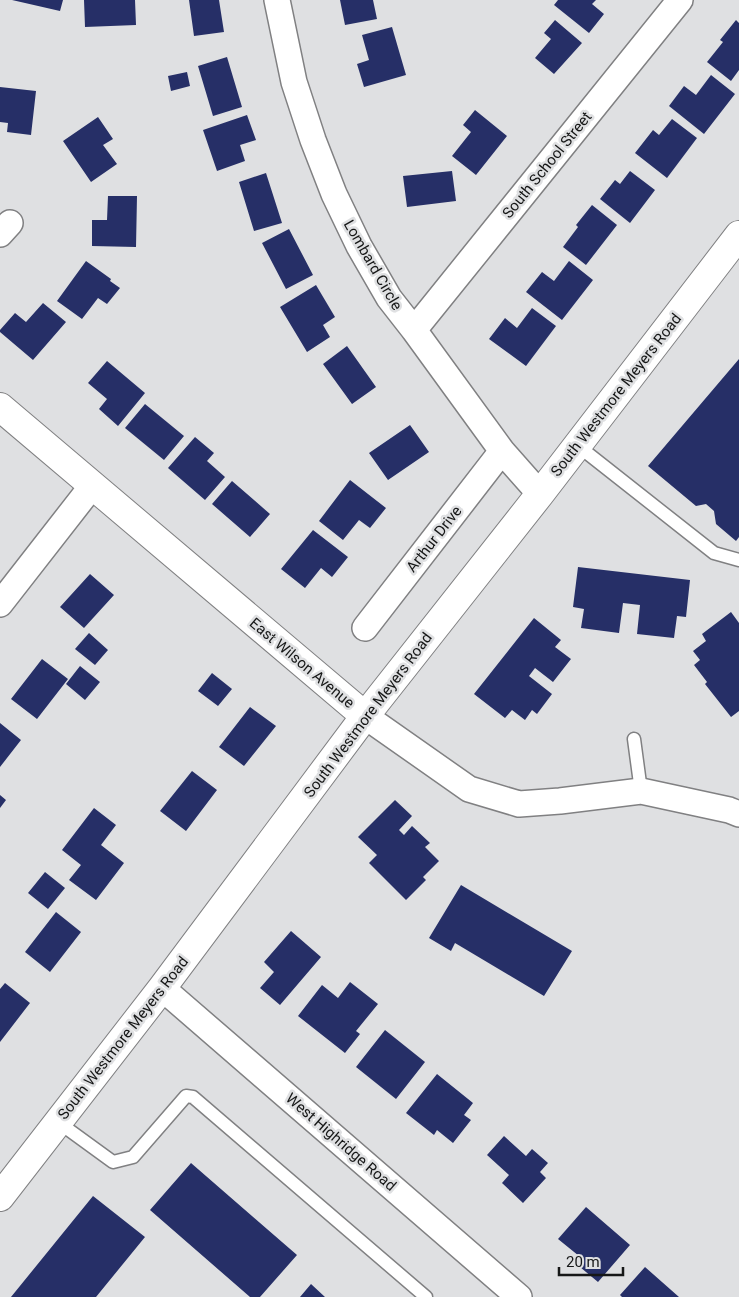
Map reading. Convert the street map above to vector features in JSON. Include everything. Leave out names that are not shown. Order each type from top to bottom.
[{"type":"street","name":"Lombard Circle","points":[[277,0],[294,82],[312,140],[334,194],[359,246],[389,298],[502,451],[540,494]]},
{"type":"street","name":"South School Street","points":[[414,330],[680,0]]},
{"type":"street","name":"South Westmore Meyers Road","points":[[0,1197],[162,988],[365,716],[540,494],[739,235]]},
{"type":"street","name":"East Wilson Avenue","points":[[0,407],[365,716],[469,789],[519,804],[641,791],[729,810],[739,814]]},
{"type":"street","name":"Arthur Drive","points":[[365,628],[502,451]]},
{"type":"street","points":[[0,604],[92,486]]},
{"type":"street","name":"West Highridge Road","points":[[162,988],[519,1297]]},
{"type":"lane","points":[[578,445],[714,552],[739,560]]},
{"type":"lane","points":[[634,739],[641,791]]},
{"type":"lane","points":[[58,1122],[113,1162],[133,1157],[186,1096],[194,1096],[426,1297]]},
{"type":"building","points":[[12,0],[63,0],[60,11]]},
{"type":"building","points":[[84,0],[135,0],[136,25],[85,27]]},
{"type":"building","points":[[189,0],[219,0],[224,32],[194,36]]},
{"type":"building","points":[[340,0],[373,0],[377,19],[345,25]]},
{"type":"building","points":[[558,0],[596,0],[592,4],[604,14],[589,33],[554,5]]},
{"type":"building","points":[[555,20],[582,43],[554,74],[535,58],[551,39],[544,33]]},
{"type":"building","points":[[736,20],[739,23],[739,70],[731,81],[707,62],[723,42],[720,40]]},
{"type":"building","points":[[392,27],[406,75],[364,87],[357,64],[369,60],[362,35]]},
{"type":"building","points":[[227,57],[242,107],[213,116],[198,66]]},
{"type":"building","points":[[187,72],[190,86],[171,91],[168,76]]},
{"type":"building","points":[[711,75],[735,94],[704,134],[669,106],[684,86],[696,95]]},
{"type":"building","points":[[0,87],[36,91],[31,135],[7,132],[8,123],[0,122]]},
{"type":"building","points":[[475,110],[507,136],[476,175],[452,156],[471,132],[463,125]]},
{"type":"building","points":[[247,115],[256,140],[240,145],[245,161],[217,171],[203,130]]},
{"type":"building","points":[[98,117],[113,139],[103,145],[117,164],[91,182],[63,141]]},
{"type":"building","points":[[672,119],[697,138],[667,178],[635,153],[653,130],[659,135]]},
{"type":"building","points":[[452,171],[456,201],[407,207],[403,176]]},
{"type":"building","points":[[630,171],[655,190],[630,223],[600,199],[615,180],[620,184]]},
{"type":"building","points":[[266,173],[282,223],[254,231],[239,182]]},
{"type":"building","points":[[108,196],[137,196],[136,247],[92,246],[92,220],[107,220]]},
{"type":"building","points":[[592,205],[617,225],[586,265],[563,247],[578,227],[576,225]]},
{"type":"building","points":[[289,229],[313,275],[286,289],[262,243]]},
{"type":"building","points":[[86,261],[120,288],[107,304],[98,298],[82,319],[57,301]]},
{"type":"building","points":[[569,261],[593,280],[562,320],[526,292],[542,272],[554,281]]},
{"type":"building","points":[[316,285],[335,317],[323,325],[330,337],[307,352],[280,307]]},
{"type":"building","points":[[43,303],[66,322],[33,360],[0,330],[15,313],[26,322]]},
{"type":"building","points":[[532,308],[556,326],[526,366],[489,339],[505,318],[517,328]]},
{"type":"building","points":[[347,346],[376,387],[352,404],[323,364]]},
{"type":"building","points":[[739,359],[739,537],[736,541],[716,524],[714,511],[706,504],[696,506],[648,466]]},
{"type":"building","points":[[107,361],[145,393],[118,426],[99,409],[107,399],[88,383]]},
{"type":"building","points":[[145,404],[184,436],[164,460],[125,428]]},
{"type":"building","points":[[410,425],[429,452],[388,480],[369,453]]},
{"type":"building","points":[[195,437],[214,453],[207,461],[225,477],[205,500],[168,468]]},
{"type":"building","points":[[350,480],[386,508],[370,528],[359,520],[343,540],[319,521]]},
{"type":"building","points":[[232,481],[270,514],[250,537],[212,504]]},
{"type":"building","points":[[313,530],[348,557],[332,577],[321,568],[305,588],[281,569]]},
{"type":"building","points":[[578,567],[690,580],[686,617],[677,616],[674,638],[637,634],[640,605],[623,603],[619,633],[581,628],[584,609],[573,607]]},
{"type":"building","points":[[90,574],[114,595],[84,628],[60,607]]},
{"type":"building","points":[[731,612],[739,623],[739,711],[731,717],[705,684],[707,682],[694,665],[700,660],[693,651],[706,641],[702,634]]},
{"type":"building","points":[[534,618],[561,640],[555,647],[571,659],[553,682],[535,668],[529,676],[552,694],[537,714],[532,710],[525,720],[512,710],[505,718],[474,694]]},
{"type":"building","points":[[89,633],[108,650],[95,665],[75,649]]},
{"type":"building","points":[[42,659],[68,679],[37,719],[11,699]]},
{"type":"building","points":[[80,666],[100,682],[85,700],[66,684]]},
{"type":"building","points":[[212,673],[232,689],[218,706],[198,691]]},
{"type":"building","points":[[250,707],[276,726],[244,766],[219,747]]},
{"type":"building","points":[[0,723],[21,740],[0,767]]},
{"type":"building","points":[[192,771],[217,790],[186,831],[160,811]]},
{"type":"building","points":[[0,795],[6,800],[0,808]]},
{"type":"building","points":[[395,800],[412,816],[399,830],[404,835],[412,826],[430,843],[425,847],[439,861],[423,877],[426,880],[406,900],[369,863],[377,855],[358,837]]},
{"type":"building","points":[[94,808],[116,825],[101,845],[124,863],[96,900],[69,880],[81,865],[62,850]]},
{"type":"building","points":[[45,872],[65,888],[48,909],[28,893]]},
{"type":"building","points":[[461,885],[572,951],[544,996],[455,943],[451,951],[429,938]]},
{"type":"building","points":[[56,912],[81,932],[50,972],[25,952]]},
{"type":"building","points":[[291,931],[321,957],[280,1005],[260,988],[274,972],[264,962]]},
{"type":"building","points":[[350,982],[378,1004],[356,1031],[360,1034],[345,1053],[298,1016],[322,985],[338,998]]},
{"type":"building","points":[[5,983],[30,1003],[0,1042],[0,989]]},
{"type":"building","points":[[385,1030],[425,1062],[396,1099],[356,1067]]},
{"type":"building","points":[[437,1074],[473,1103],[464,1115],[471,1120],[453,1143],[437,1130],[434,1135],[406,1113]]},
{"type":"building","points":[[504,1136],[526,1156],[532,1149],[548,1163],[540,1172],[546,1178],[523,1203],[502,1183],[509,1175],[487,1155]]},
{"type":"building","points":[[191,1163],[297,1255],[260,1297],[250,1297],[150,1210]]},
{"type":"building","points":[[93,1196],[145,1237],[96,1297],[11,1297]]},
{"type":"building","points":[[586,1207],[630,1245],[598,1282],[574,1262],[579,1256],[558,1239]]},
{"type":"building","points":[[645,1267],[679,1297],[622,1297],[620,1295]]},
{"type":"building","points":[[311,1284],[325,1297],[300,1297]]}]
